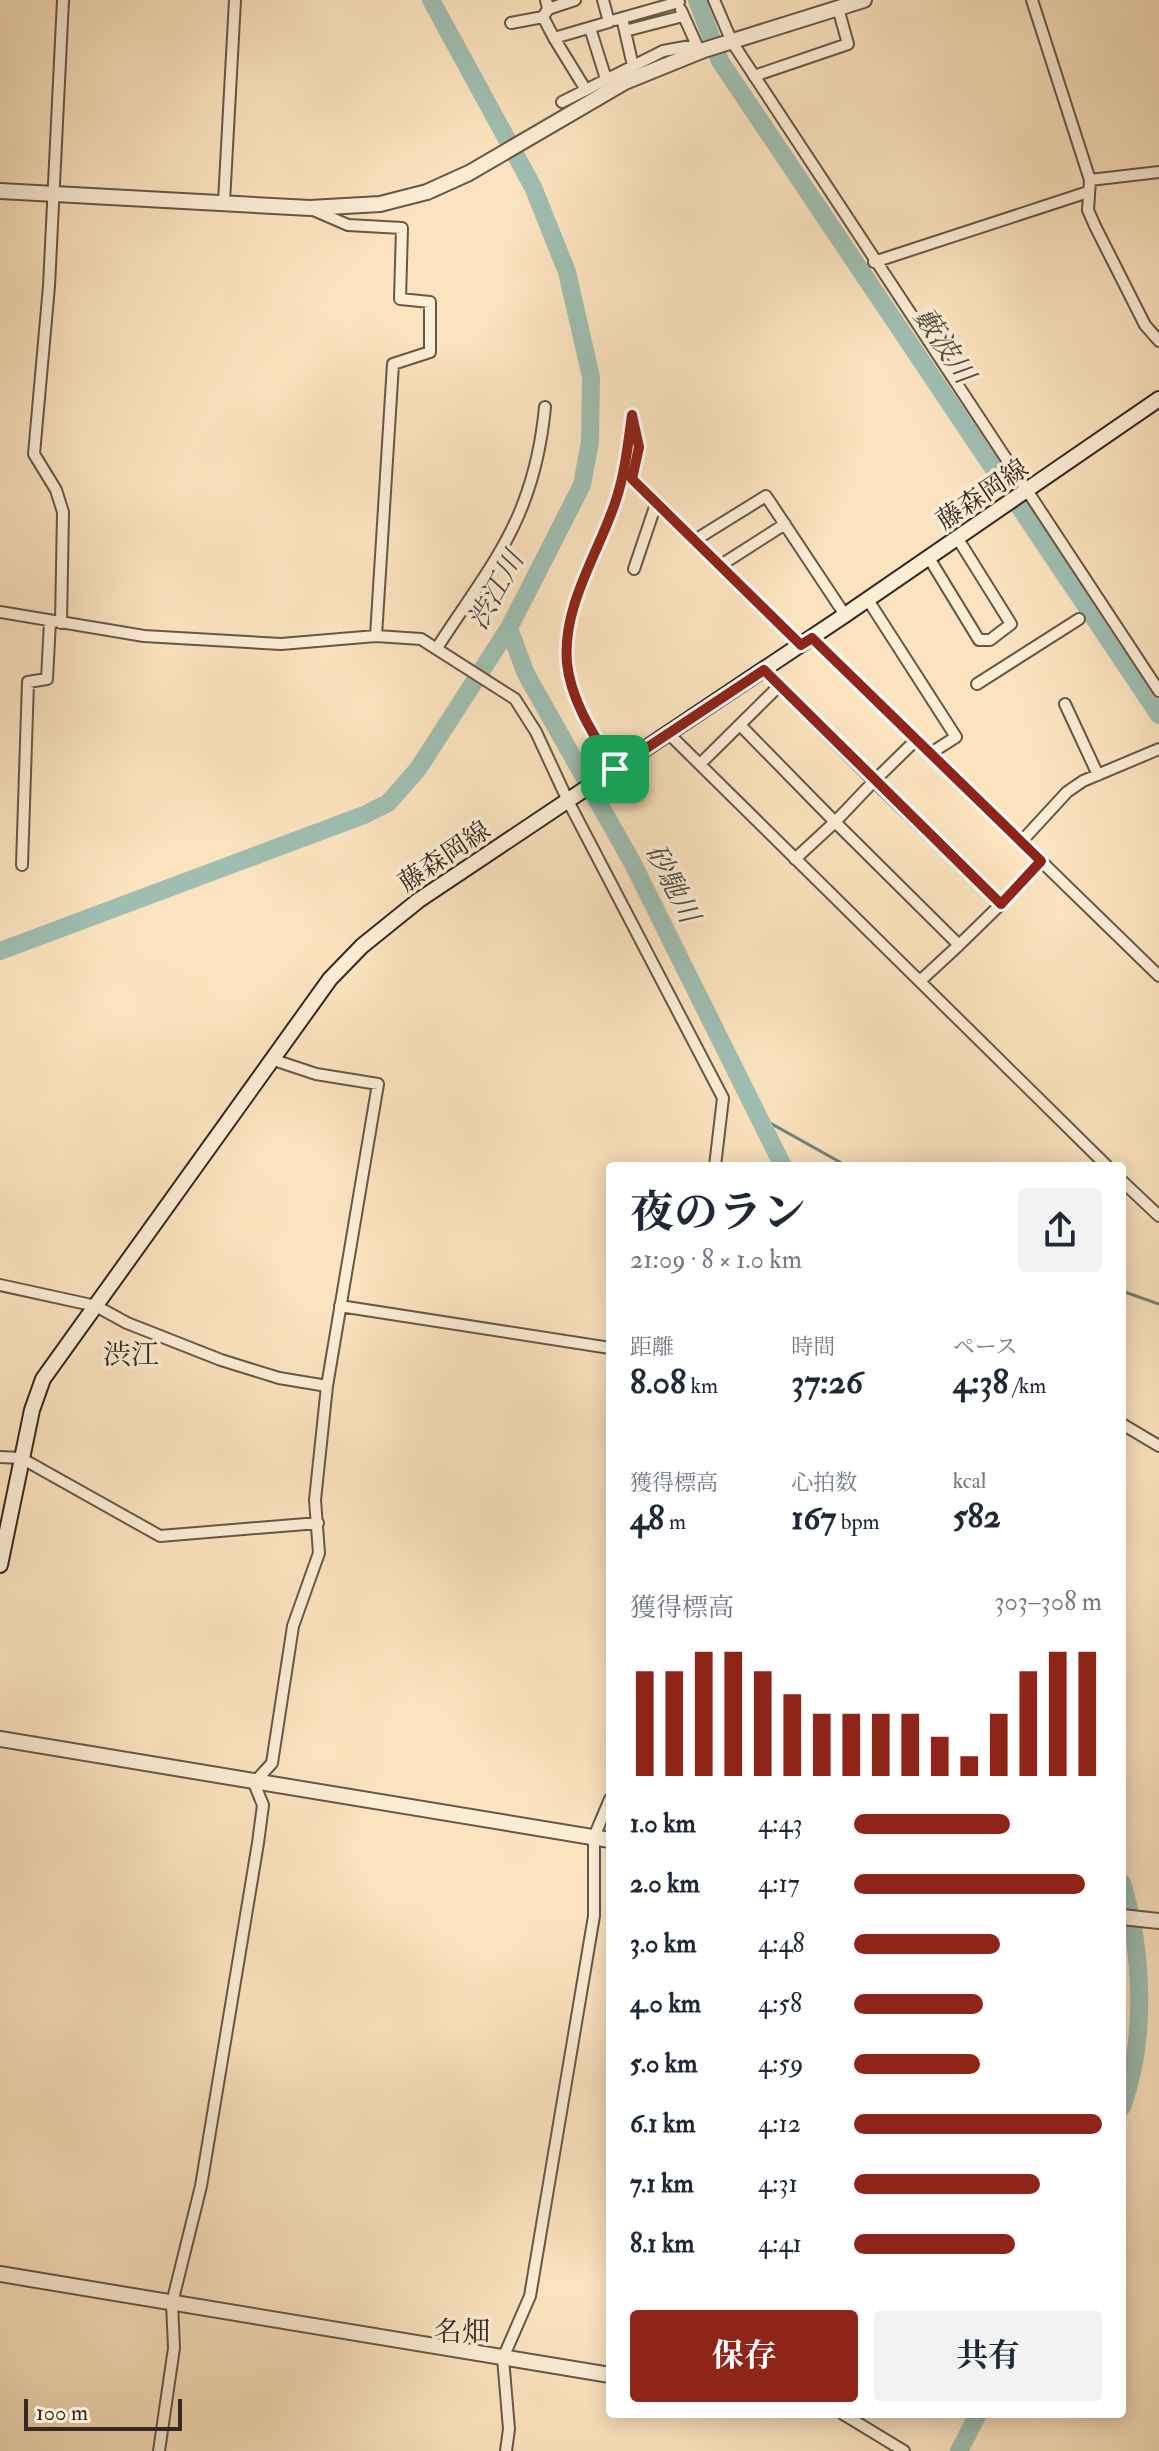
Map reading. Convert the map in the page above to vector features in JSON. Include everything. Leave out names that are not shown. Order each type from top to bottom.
[{"type":"street","points":[[22,865],[28,682],[47,679],[56,622],[63,512],[56,490],[34,454],[45,346],[63,0]]},
{"type":"street","points":[[224,202],[235,0]]},
{"type":"street","points":[[511,23],[575,0]]},
{"type":"street","points":[[603,0],[609,22]]},
{"type":"street","points":[[714,0],[728,43],[754,76],[1159,691]]},
{"type":"street","points":[[1032,0],[1090,180],[1088,210],[1145,325],[1159,341]]},
{"type":"street","points":[[554,38],[678,1],[700,49]]},
{"type":"street","points":[[562,102],[663,51],[700,49],[728,43],[852,3],[848,44],[754,76]]},
{"type":"street","points":[[546,9],[554,38],[586,90]]},
{"type":"street","points":[[625,31],[683,16]]},
{"type":"street","points":[[622,18],[633,66]]},
{"type":"street","points":[[590,28],[606,79]]},
{"type":"street","points":[[0,191],[310,208],[380,204],[427,192],[469,173],[625,82],[700,49]]},
{"type":"street","points":[[1090,180],[1159,172]]},
{"type":"street","points":[[874,262],[1088,192]]},
{"type":"street","points":[[310,208],[348,225],[402,228],[400,299],[430,302],[430,352],[393,364],[376,636]]},
{"type":"street","name":"藤森岡線","points":[[0,1565],[21,1458],[43,1379],[330,979],[362,946],[419,900],[868,600],[1159,399]]},
{"type":"street","points":[[437,648],[503,544],[523,504],[542,434],[545,407]]},
{"type":"street","points":[[615,769],[575,697],[567,663],[569,626],[616,499],[632,415],[639,447],[632,479],[721,565],[917,739],[1159,976]]},
{"type":"street","points":[[695,540],[766,496],[845,615]]},
{"type":"street","points":[[634,569],[656,504]]},
{"type":"street","points":[[721,565],[785,524]]},
{"type":"street","points":[[929,558],[979,640],[990,640],[1011,624],[958,539]]},
{"type":"street","points":[[868,600],[956,737],[931,753]]},
{"type":"street","points":[[0,612],[144,636],[281,644],[376,636],[421,639],[515,699],[536,732],[568,801],[723,1098],[715,1162]]},
{"type":"street","points":[[977,684],[1079,619]]},
{"type":"street","points":[[764,670],[1001,904]]},
{"type":"street","points":[[700,764],[779,686]]},
{"type":"street","points":[[1065,704],[1098,775]]},
{"type":"street","points":[[740,725],[959,945]]},
{"type":"street","points":[[668,733],[1103,1162]]},
{"type":"street","points":[[795,859],[917,739]]},
{"type":"street","points":[[1021,842],[1067,792],[1159,749]]},
{"type":"street","points":[[920,981],[1041,861]]},
{"type":"street","points":[[254,1783],[272,1763],[293,1626],[319,1553],[315,1500],[327,1386],[378,1084],[316,1074],[274,1060]]},
{"type":"street","points":[[1126,1185],[1159,1216]]},
{"type":"street","points":[[0,1285],[96,1306],[127,1323],[221,1360],[279,1378],[327,1386]]},
{"type":"street","points":[[340,1306],[606,1347]]},
{"type":"street","points":[[1126,1426],[1159,1446]]},
{"type":"street","points":[[0,1457],[21,1458],[160,1536],[318,1523]]},
{"type":"street","points":[[0,1739],[606,1839]]},
{"type":"street","points":[[159,2451],[174,2348],[172,2303],[201,2186],[258,1843],[263,1805],[254,1783]]},
{"type":"street","points":[[506,2451],[509,2429],[503,2358],[530,2296],[594,1916],[594,1837],[606,1808]]},
{"type":"street","points":[[1126,1917],[1159,1921]]},
{"type":"street","points":[[0,2274],[606,2374]]},
{"type":"street","points":[[850,2418],[904,2451]]},
{"type":"waterway","name":"渋江川","points":[[0,951],[364,815],[388,803],[418,769],[509,628],[582,485],[590,442],[591,377],[567,272],[533,187],[431,0]]},
{"type":"waterway","name":"藪波川","points":[[697,0],[720,61],[1159,715]]},
{"type":"waterway","name":"砂馳川","points":[[509,628],[526,674],[632,862],[781,1162]]},
{"type":"waterway","points":[[761,1118],[840,1162]]},
{"type":"waterway","points":[[1126,1292],[1159,1304]]},
{"type":"waterway","name":"砂馳川","points":[[1126,1898],[1138,1966],[1139,1995],[1136,2053],[1126,2094]]},
{"type":"waterway","name":"砂馳川","points":[[959,2451],[976,2418]]},
{"type":"district","name":"渋江","points":[[131,1354]]},
{"type":"district","name":"名畑","points":[[462,2331]]},
{"type":"route","points":[[632,415],[639,447],[632,479],[801,645],[812,638],[1041,861],[1001,904],[764,670],[615,769],[575,697],[567,663],[569,626],[616,499],[632,415]]}]
